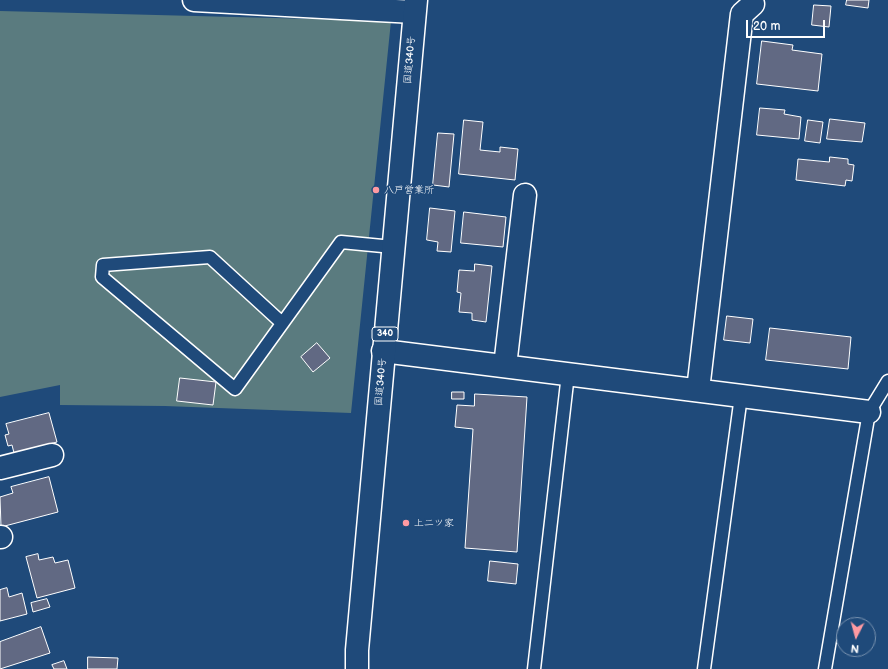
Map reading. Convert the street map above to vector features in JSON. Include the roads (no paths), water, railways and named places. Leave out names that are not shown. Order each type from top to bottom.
[{"type":"main road","points":[[194,0],[415,6]]},
{"type":"main road","points":[[698,390],[742,14],[753,4]]},
{"type":"main road","name":"国道340号","points":[[357,669],[357,650],[415,6]]},
{"type":"main road","points":[[505,366],[525,195]]},
{"type":"main road","points":[[384,351],[869,412]]},
{"type":"main road","points":[[0,468],[52,455]]},
{"type":"lane","points":[[282,323],[210,257],[103,265],[102,277],[235,389],[341,242],[393,247]]},
{"type":"lane","points":[[534,669],[568,374]]},
{"type":"lane","points":[[825,669],[869,412],[888,381]]},
{"type":"lane","points":[[704,669],[741,396]]},
{"type":"place","name":"八戸営業所","points":[[376,190]]},
{"type":"place","name":"上二ツ家","points":[[406,523]]}]
